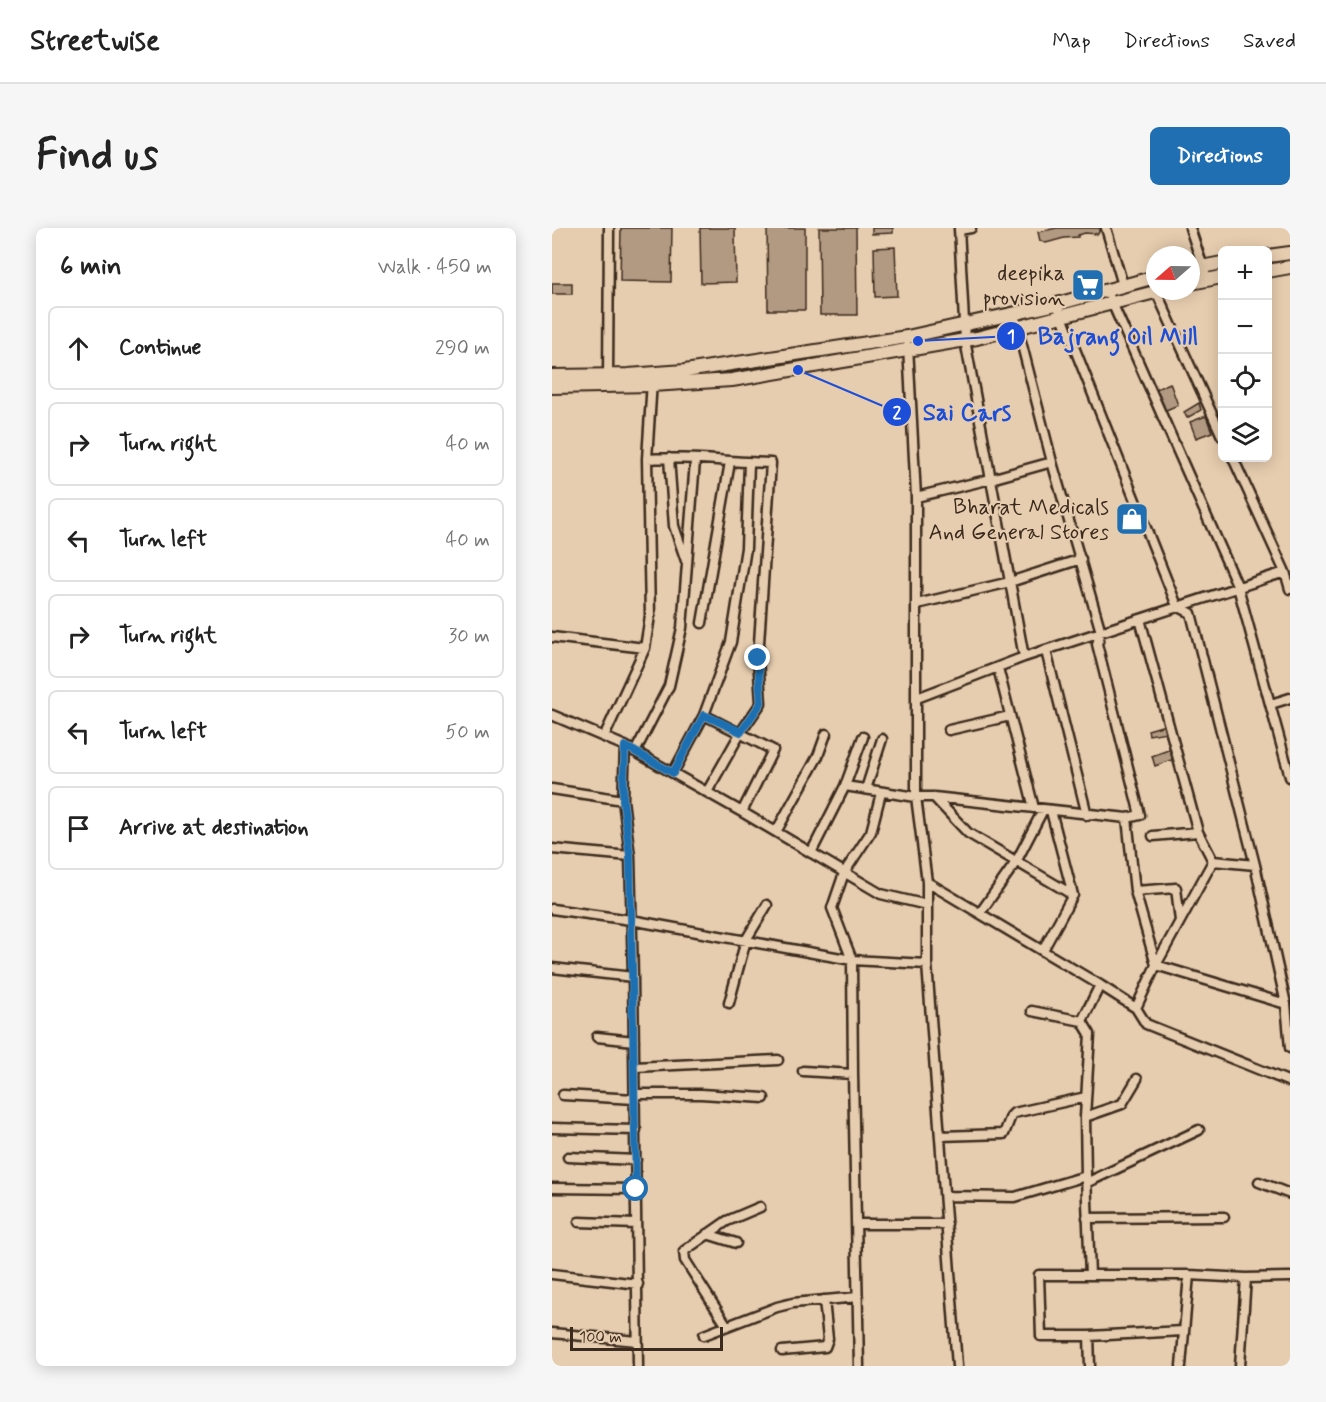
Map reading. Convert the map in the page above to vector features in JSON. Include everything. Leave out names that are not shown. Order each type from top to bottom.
[{"type":"street","points":[[608,381],[609,228]]},
{"type":"street","points":[[971,228],[959,229],[963,325],[1024,657]]},
{"type":"street","points":[[1106,228],[1123,285]]},
{"type":"street","points":[[1190,228],[1207,279]]},
{"type":"street","points":[[1272,255],[1290,253]]},
{"type":"street","points":[[1200,267],[1218,264]]},
{"type":"street","points":[[1272,269],[1290,267]]},
{"type":"street","points":[[1200,281],[1218,278]]},
{"type":"street","points":[[552,387],[652,379],[732,380],[908,351],[1017,327],[1123,285],[1146,286]]},
{"type":"street","points":[[1106,290],[1238,587],[1290,777]]},
{"type":"street","points":[[652,379],[685,371],[907,337],[1014,314],[1112,303],[1146,290]]},
{"type":"street","points":[[1161,300],[1218,427]]},
{"type":"street","points":[[1059,310],[1177,606],[1191,613],[1255,865],[1286,1004],[1290,1048]]},
{"type":"street","points":[[845,786],[916,797],[1127,818],[1140,814],[1096,644],[1101,632],[1052,462],[1014,314]]},
{"type":"street","points":[[907,337],[916,496],[916,797],[927,882],[927,964],[957,1366]]},
{"type":"street","points":[[552,376],[608,381]]},
{"type":"street","points":[[604,737],[645,648],[650,616],[647,459],[652,379]]},
{"type":"street","points":[[669,458],[674,526],[687,564]]},
{"type":"street","points":[[647,459],[771,463],[758,658],[761,703],[741,732],[707,792]]},
{"type":"street","points":[[635,752],[669,686],[682,628],[695,460]]},
{"type":"street","points":[[702,623],[730,462]]},
{"type":"street","points":[[916,496],[1052,462]]},
{"type":"street","points":[[1235,462],[1285,572],[1290,589]]},
{"type":"street","points":[[673,773],[704,715],[731,642],[746,548],[749,463]]},
{"type":"street","points":[[917,604],[1010,582],[1081,559]]},
{"type":"street","points":[[917,698],[1024,657],[1285,572]]},
{"type":"street","points":[[1140,619],[1198,832],[1214,861]]},
{"type":"street","points":[[552,637],[645,648]]},
{"type":"street","points":[[1046,651],[1087,814]]},
{"type":"street","points":[[998,668],[1010,716],[1073,895],[1042,950]]},
{"type":"street","points":[[1271,704],[1290,698]]},
{"type":"street","points":[[552,715],[625,746],[881,894],[927,905]]},
{"type":"street","points":[[704,715],[773,750],[742,812]]},
{"type":"street","points":[[949,730],[1010,716]]},
{"type":"street","points":[[776,832],[818,756],[826,734]]},
{"type":"street","points":[[811,853],[845,786],[863,736]]},
{"type":"street","points":[[866,789],[882,739]]},
{"type":"street","points":[[625,746],[623,800],[630,856],[635,1066],[638,1366]]},
{"type":"street","points":[[552,789],[623,800]]},
{"type":"street","points":[[860,1366],[852,960],[832,908],[844,873],[871,832],[881,793]]},
{"type":"street","points":[[934,797],[968,833],[1073,895]]},
{"type":"street","points":[[980,913],[1016,862],[1043,810]]},
{"type":"street","points":[[1127,818],[1135,891],[1156,965]]},
{"type":"street","points":[[1153,836],[1198,832]]},
{"type":"street","points":[[552,849],[630,856]]},
{"type":"street","points":[[1214,861],[1255,865]]},
{"type":"street","points":[[1136,1008],[1156,965],[1214,861]]},
{"type":"street","points":[[927,882],[1101,985],[1136,1008],[1146,1024],[1290,1082]]},
{"type":"street","points":[[1135,891],[1176,888],[1180,921]]},
{"type":"street","points":[[729,1003],[746,940],[767,905]]},
{"type":"street","points":[[552,909],[631,920],[852,960],[927,964]]},
{"type":"street","points":[[1156,965],[1286,1004]]},
{"type":"street","points":[[552,968],[633,977]]},
{"type":"street","points":[[1082,1021],[1101,985]]},
{"type":"street","points":[[1032,1011],[1082,1021],[1090,1034],[1085,1117],[1090,1275]]},
{"type":"street","points":[[597,1037],[634,1041]]},
{"type":"street","points":[[635,1066],[778,1060]]},
{"type":"street","points":[[803,1071],[853,1074]]},
{"type":"street","points":[[1085,1117],[1122,1104],[1137,1079]]},
{"type":"street","points":[[563,1095],[635,1097],[701,1094],[764,1098]]},
{"type":"street","points":[[940,1136],[1004,1134],[1014,1113],[1086,1097]]},
{"type":"street","points":[[552,1128],[636,1130]]},
{"type":"street","points":[[945,1196],[1015,1197],[1086,1180],[1198,1130]]},
{"type":"street","points":[[568,1157],[636,1160]]},
{"type":"street","points":[[1259,1182],[1290,1194]]},
{"type":"street","points":[[552,1188],[636,1189]]},
{"type":"street","points":[[727,1326],[683,1256],[684,1251],[731,1219],[760,1207]]},
{"type":"street","points":[[1087,1218],[1224,1217]]},
{"type":"street","points":[[579,1222],[636,1224]]},
{"type":"street","points":[[856,1224],[947,1224]]},
{"type":"street","points":[[707,1234],[736,1243]]},
{"type":"street","points":[[552,1274],[638,1284]]},
{"type":"street","points":[[1183,1331],[1041,1336],[1039,1275],[1290,1277]]},
{"type":"street","points":[[1181,1366],[1189,1275]]},
{"type":"street","points":[[1240,1366],[1246,1278]]},
{"type":"street","points":[[704,1335],[777,1307],[858,1297]]},
{"type":"street","points":[[782,1350],[825,1347],[828,1339],[824,1300]]},
{"type":"street","points":[[552,1333],[637,1341]]},
{"type":"street","points":[[1089,1336],[1090,1366]]},
{"type":"building","points":[[621,228],[672,228],[671,282],[620,281]]},
{"type":"building","points":[[700,228],[735,228],[736,282],[701,283]]},
{"type":"building","points":[[767,228],[805,228],[805,310],[768,310]]},
{"type":"building","points":[[819,228],[856,228],[857,315],[820,315]]},
{"type":"building","points":[[872,228],[893,228],[893,233],[872,234]]},
{"type":"building","points":[[1057,228],[1101,228],[1098,234],[1085,233],[1078,237],[1046,243],[1040,241],[1038,232]]},
{"type":"building","points":[[895,247],[897,296],[875,297],[874,248]]},
{"type":"building","points":[[552,283],[572,283],[572,294],[552,294]]},
{"type":"building","points":[[1170,383],[1178,405],[1166,410],[1159,403],[1154,390]]},
{"type":"building","points":[[1199,403],[1201,410],[1187,418],[1184,412]]},
{"type":"building","points":[[1206,416],[1212,432],[1196,438],[1190,422]]},
{"type":"building","points":[[1165,725],[1167,732],[1149,735],[1148,730]]},
{"type":"building","points":[[1171,749],[1174,759],[1155,766],[1152,756]]},
{"type":"place","name":"deepika provision","points":[[1088,285]]},
{"type":"place","name":"Bajrang Oil Mill","points":[[918,341]]},
{"type":"place","name":"Sai Cars","points":[[798,370]]},
{"type":"place","name":"Bharat Medicals And General Stores","points":[[1132,519]]},
{"type":"route","points":[[636,1189],[630,856],[623,800],[625,746],[673,773],[704,715],[741,732],[761,703],[758,658]]}]
